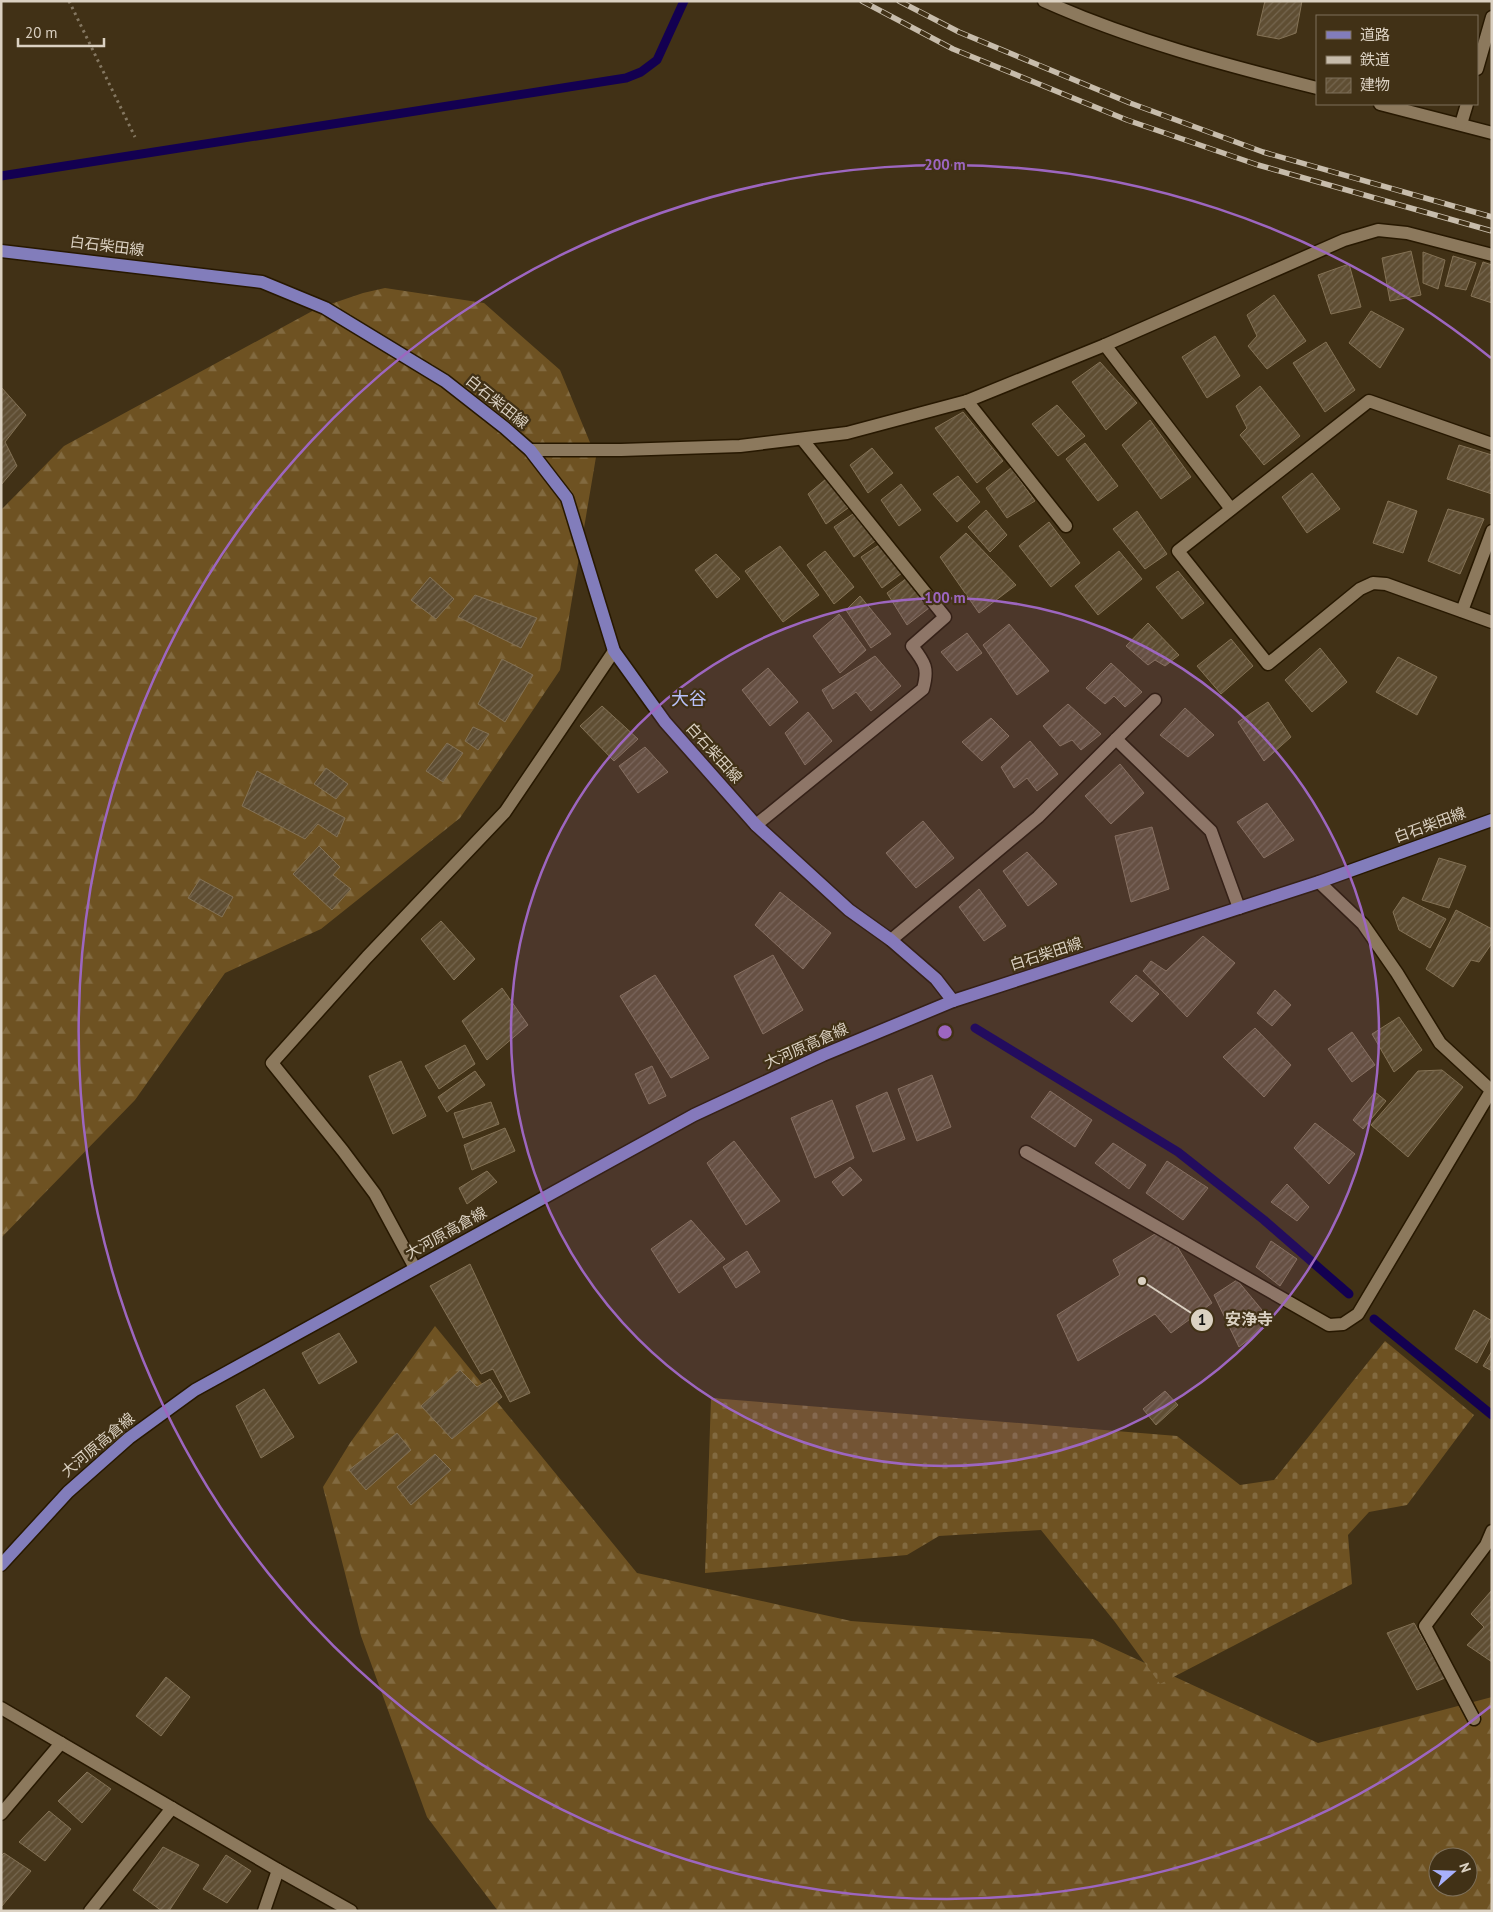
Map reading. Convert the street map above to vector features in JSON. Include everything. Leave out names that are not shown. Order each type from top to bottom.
[{"type":"main road","name":"白石柴田線","points":[[1,250],[262,282],[325,308],[445,381],[530,450],[566,498],[614,651],[665,722],[756,825],[848,910],[891,940],[936,979],[953,1001],[1319,882],[1490,817]]},
{"type":"main road","name":"大河原高倉線","points":[[1,1565],[68,1492],[129,1438],[187,1395],[694,1115],[823,1055],[953,1001]]},
{"type":"street","points":[[1044,1],[1078,16],[1221,64],[1316,88]]},
{"type":"street","points":[[1478,66],[1492,17]]},
{"type":"street","points":[[1384,105],[1492,133]]},
{"type":"street","points":[[1461,124],[1467,105]]},
{"type":"street","points":[[530,450],[621,450],[740,446],[847,433],[967,401],[1105,346],[1344,240],[1378,230],[1407,233],[1492,255]]},
{"type":"street","points":[[1105,346],[1231,509]]},
{"type":"street","points":[[967,401],[1066,526]]},
{"type":"street","points":[[1492,444],[1369,401],[1178,551],[1268,664],[1360,589],[1373,583],[1386,584],[1492,622]]},
{"type":"street","points":[[756,825],[923,689],[927,675],[925,663],[912,646],[945,617],[802,438]]},
{"type":"street","points":[[1462,611],[1492,531]]},
{"type":"street","points":[[415,1268],[375,1194],[343,1150],[272,1063],[367,957],[505,812],[614,651]]},
{"type":"street","points":[[891,940],[1038,817],[1155,700]]},
{"type":"street","points":[[1116,739],[1211,831],[1239,908]]},
{"type":"street","points":[[1026,1152],[1329,1325],[1343,1324],[1358,1314],[1491,1091],[1440,1043],[1363,924],[1319,882]]},
{"type":"street","points":[[1474,1719],[1425,1626],[1489,1547],[1492,1531]]},
{"type":"street","points":[[1,1708],[351,1911]]},
{"type":"street","points":[[1,1814],[61,1743]]},
{"type":"street","points":[[90,1911],[172,1808]]},
{"type":"street","points":[[264,1911],[278,1870]]},
{"type":"path","points":[[69,1],[135,137]]},
{"type":"green space","points":[[385,288],[484,303],[560,370],[596,457],[560,670],[460,818],[321,929],[225,973],[135,1100],[1,1238],[1,510],[64,446],[316,309],[363,293]]},
{"type":"green space","points":[[435,1326],[637,1573],[851,1621],[1093,1639],[1318,1743],[1492,1697],[1492,1911],[498,1911],[427,1817],[361,1636],[323,1487],[350,1443]]},
{"type":"green space","points":[[1385,1341],[1474,1415],[1407,1505],[1369,1512],[1348,1535],[1352,1584],[1160,1684],[1115,1622],[1041,1530],[939,1536],[907,1555],[705,1573],[711,1398],[1177,1436],[1240,1485],[1274,1480]]},
{"type":"building","points":[[1265,1],[1302,1],[1296,33],[1279,39],[1257,35]]},
{"type":"building","points":[[1411,251],[1421,295],[1390,301],[1382,258]]},
{"type":"building","points":[[1423,252],[1445,260],[1438,289],[1423,283]]},
{"type":"building","points":[[1453,256],[1476,263],[1466,290],[1445,286]]},
{"type":"building","points":[[1483,262],[1492,265],[1492,303],[1471,296]]},
{"type":"building","points":[[1349,264],[1361,307],[1331,314],[1318,275]]},
{"type":"building","points":[[1274,295],[1306,341],[1267,369],[1248,346],[1257,336],[1247,315]]},
{"type":"building","points":[[1371,311],[1404,329],[1380,368],[1349,343]]},
{"type":"building","points":[[1215,336],[1240,376],[1207,398],[1182,357]]},
{"type":"building","points":[[1326,342],[1355,390],[1325,412],[1293,363]]},
{"type":"building","points":[[1100,362],[1137,403],[1106,430],[1072,382]]},
{"type":"building","points":[[1260,386],[1300,436],[1264,465],[1240,435],[1247,428],[1236,406]]},
{"type":"building","points":[[1,387],[26,415],[5,442],[17,466],[1,485]]},
{"type":"building","points":[[1057,405],[1085,436],[1058,456],[1032,424]]},
{"type":"building","points":[[963,412],[1003,461],[977,483],[935,428]]},
{"type":"building","points":[[1150,420],[1191,477],[1161,499],[1122,445]]},
{"type":"building","points":[[1085,443],[1118,486],[1098,501],[1066,459]]},
{"type":"building","points":[[1459,445],[1492,455],[1492,494],[1447,479]]},
{"type":"building","points":[[872,448],[893,473],[868,493],[850,465]]},
{"type":"building","points":[[1011,468],[1035,501],[1007,518],[986,488]]},
{"type":"building","points":[[1312,473],[1340,509],[1307,533],[1282,497]]},
{"type":"building","points":[[958,476],[980,502],[957,522],[933,494]]},
{"type":"building","points":[[826,479],[848,508],[826,524],[808,494]]},
{"type":"building","points":[[901,484],[921,510],[899,526],[881,500]]},
{"type":"building","points":[[1388,501],[1417,511],[1403,553],[1373,543]]},
{"type":"building","points":[[1448,509],[1484,519],[1460,574],[1428,561]]},
{"type":"building","points":[[986,510],[1007,535],[990,552],[968,527]]},
{"type":"building","points":[[1137,511],[1167,554],[1145,569],[1113,529]]},
{"type":"building","points":[[853,514],[875,541],[854,557],[834,527]]},
{"type":"building","points":[[1049,522],[1080,563],[1051,587],[1019,546]]},
{"type":"building","points":[[966,533],[1016,585],[979,613],[940,557]]},
{"type":"building","points":[[879,545],[902,573],[882,588],[861,557]]},
{"type":"building","points":[[780,546],[819,595],[783,622],[745,571]]},
{"type":"building","points":[[825,551],[854,587],[834,604],[807,565]]},
{"type":"building","points":[[1119,551],[1142,579],[1098,615],[1075,586]]},
{"type":"building","points":[[716,554],[740,579],[717,598],[695,570]]},
{"type":"building","points":[[1178,571],[1204,603],[1182,619],[1156,587]]},
{"type":"building","points":[[430,577],[454,599],[436,619],[411,600]]},
{"type":"building","points":[[907,578],[929,608],[907,625],[887,593]]},
{"type":"building","points":[[475,595],[537,618],[521,648],[458,617]]},
{"type":"building","points":[[860,596],[891,634],[871,648],[846,610]]},
{"type":"building","points":[[839,614],[866,650],[840,673],[813,636]]},
{"type":"building","points":[[1148,623],[1179,655],[1165,666],[1155,660],[1148,665],[1126,646]]},
{"type":"building","points":[[1009,624],[1049,671],[1017,695],[983,645]]},
{"type":"building","points":[[967,633],[982,653],[957,671],[941,652]]},
{"type":"building","points":[[1231,639],[1253,666],[1221,694],[1197,666]]},
{"type":"building","points":[[1320,648],[1347,682],[1312,712],[1285,680]]},
{"type":"building","points":[[875,656],[901,686],[871,711],[856,692],[833,709],[822,690]]},
{"type":"building","points":[[1398,657],[1437,677],[1417,715],[1376,692]]},
{"type":"building","points":[[502,659],[533,675],[505,722],[478,704]]},
{"type":"building","points":[[1111,663],[1142,692],[1125,707],[1114,696],[1105,704],[1086,688]]},
{"type":"building","points":[[768,668],[798,702],[770,726],[742,690]]},
{"type":"building","points":[[1268,702],[1291,737],[1264,761],[1238,722]]},
{"type":"building","points":[[1068,704],[1101,734],[1081,750],[1072,740],[1060,746],[1043,726]]},
{"type":"building","points":[[602,706],[638,739],[614,761],[580,726]]},
{"type":"building","points":[[1185,708],[1214,735],[1188,757],[1160,735]]},
{"type":"building","points":[[808,712],[832,741],[805,765],[785,733]]},
{"type":"building","points":[[991,718],[1009,736],[982,761],[962,742]]},
{"type":"building","points":[[473,727],[489,734],[478,750],[465,741]]},
{"type":"building","points":[[1030,741],[1058,774],[1037,791],[1027,778],[1014,788],[1001,767]]},
{"type":"building","points":[[447,743],[463,753],[443,782],[426,771]]},
{"type":"building","points":[[645,747],[668,772],[638,793],[619,766]]},
{"type":"building","points":[[1120,764],[1144,793],[1111,824],[1085,796]]},
{"type":"building","points":[[326,768],[348,784],[336,799],[314,784]]},
{"type":"building","points":[[257,771],[345,818],[337,837],[318,824],[305,839],[242,806]]},
{"type":"building","points":[[1267,803],[1294,840],[1264,858],[1237,822]]},
{"type":"building","points":[[923,821],[954,858],[916,888],[886,853]]},
{"type":"building","points":[[1152,827],[1169,889],[1131,902],[1115,836]]},
{"type":"building","points":[[319,846],[340,867],[333,875],[351,889],[332,910],[293,874]]},
{"type":"building","points":[[1027,852],[1057,884],[1028,906],[1003,871]]},
{"type":"building","points":[[1439,858],[1466,866],[1449,908],[1422,900]]},
{"type":"building","points":[[200,879],[233,897],[222,917],[188,898]]},
{"type":"building","points":[[979,889],[1006,926],[984,941],[959,907]]},
{"type":"building","points":[[780,892],[831,933],[803,969],[755,925]]},
{"type":"building","points":[[1403,897],[1446,919],[1430,948],[1399,930],[1393,912]]},
{"type":"building","points":[[1456,910],[1492,929],[1492,943],[1479,962],[1471,960],[1453,987],[1426,969]]},
{"type":"building","points":[[441,921],[475,959],[454,980],[421,939]]},
{"type":"building","points":[[1203,936],[1235,963],[1187,1017],[1143,971],[1151,961],[1166,971]]},
{"type":"building","points":[[773,955],[803,1010],[763,1034],[734,976]]},
{"type":"building","points":[[655,975],[709,1058],[671,1078],[620,996]]},
{"type":"building","points":[[1136,975],[1159,994],[1132,1022],[1110,1002]]},
{"type":"building","points":[[502,988],[528,1025],[487,1060],[462,1021]]},
{"type":"building","points":[[1275,990],[1291,1005],[1272,1026],[1257,1013]]},
{"type":"building","points":[[1399,1017],[1422,1050],[1394,1072],[1372,1034]]},
{"type":"building","points":[[1255,1028],[1291,1065],[1264,1097],[1223,1057]]},
{"type":"building","points":[[1352,1032],[1375,1065],[1352,1082],[1328,1049]]},
{"type":"building","points":[[465,1045],[475,1064],[439,1089],[425,1066]]},
{"type":"building","points":[[401,1061],[426,1116],[393,1134],[369,1076]]},
{"type":"building","points":[[652,1066],[666,1096],[649,1104],[635,1074]]},
{"type":"building","points":[[1442,1070],[1463,1087],[1408,1157],[1371,1125],[1418,1071]]},
{"type":"building","points":[[475,1071],[485,1085],[447,1112],[438,1097]]},
{"type":"building","points":[[932,1075],[951,1127],[917,1141],[898,1089]]},
{"type":"building","points":[[1050,1091],[1092,1120],[1075,1147],[1031,1117]]},
{"type":"building","points":[[887,1092],[905,1139],[873,1152],[856,1106]]},
{"type":"building","points":[[1375,1092],[1386,1101],[1363,1129],[1353,1120]]},
{"type":"building","points":[[832,1100],[854,1158],[815,1178],[791,1118]]},
{"type":"building","points":[[491,1102],[499,1124],[463,1138],[454,1113]]},
{"type":"building","points":[[1315,1123],[1355,1154],[1329,1184],[1294,1148]]},
{"type":"building","points":[[505,1128],[515,1151],[472,1170],[464,1145]]},
{"type":"building","points":[[734,1141],[780,1201],[746,1225],[707,1163]]},
{"type":"building","points":[[1113,1143],[1146,1165],[1129,1189],[1095,1163]]},
{"type":"building","points":[[1167,1161],[1208,1188],[1183,1220],[1146,1193]]},
{"type":"building","points":[[850,1167],[862,1180],[843,1196],[832,1182]]},
{"type":"building","points":[[487,1171],[497,1182],[467,1204],[459,1188]]},
{"type":"building","points":[[1287,1184],[1309,1207],[1297,1221],[1271,1202]]},
{"type":"building","points":[[691,1220],[725,1259],[679,1293],[651,1249]]},
{"type":"building","points":[[1155,1234],[1175,1243],[1212,1303],[1171,1333],[1155,1314],[1078,1361],[1057,1315],[1120,1275],[1113,1260]]},
{"type":"building","points":[[1271,1241],[1297,1259],[1280,1286],[1256,1267]]},
{"type":"building","points":[[747,1251],[760,1272],[736,1288],[723,1267]]},
{"type":"building","points":[[470,1264],[530,1393],[510,1402],[493,1369],[481,1374],[430,1286]]},
{"type":"building","points":[[1237,1280],[1272,1322],[1239,1347],[1214,1295]]},
{"type":"building","points":[[1474,1310],[1492,1321],[1492,1334],[1477,1363],[1455,1349]]},
{"type":"building","points":[[339,1333],[357,1362],[319,1384],[302,1353]]},
{"type":"building","points":[[1492,1351],[1492,1371],[1483,1366]]},
{"type":"building","points":[[460,1370],[477,1387],[490,1379],[502,1397],[452,1439],[421,1406]]},
{"type":"building","points":[[264,1389],[294,1437],[261,1458],[236,1406]]},
{"type":"building","points":[[1165,1391],[1178,1405],[1156,1425],[1143,1409]]},
{"type":"building","points":[[397,1433],[411,1450],[366,1490],[349,1470]]},
{"type":"building","points":[[435,1454],[451,1470],[411,1505],[397,1487]]},
{"type":"building","points":[[1492,1590],[1492,1662],[1467,1645],[1484,1627],[1471,1614]]},
{"type":"building","points":[[1414,1623],[1445,1678],[1417,1690],[1387,1633]]},
{"type":"building","points":[[166,1677],[190,1697],[161,1736],[136,1716]]},
{"type":"building","points":[[87,1772],[111,1789],[82,1823],[58,1801]]},
{"type":"building","points":[[49,1811],[71,1829],[45,1861],[19,1842]]},
{"type":"building","points":[[163,1847],[199,1865],[169,1911],[162,1911],[133,1890]]},
{"type":"building","points":[[4,1853],[31,1871],[2,1906],[1,1856]]},
{"type":"building","points":[[226,1855],[251,1871],[227,1903],[203,1889]]},
{"type":"waterway","points":[[1,176],[626,78],[641,72],[657,60],[684,1]]},
{"type":"waterway","points":[[975,1028],[1178,1152],[1264,1220],[1349,1294]]},
{"type":"waterway","points":[[1374,1319],[1492,1415]]},
{"type":"railway","points":[[862,1],[953,49],[1127,120],[1258,165],[1492,231]]},
{"type":"railway","points":[[899,1],[959,32],[1130,103],[1263,152],[1492,217]]},
{"type":"place","name":"安浄寺","points":[[1142,1281]]},
{"type":"district","name":"大谷","points":[[689,699]]}]
